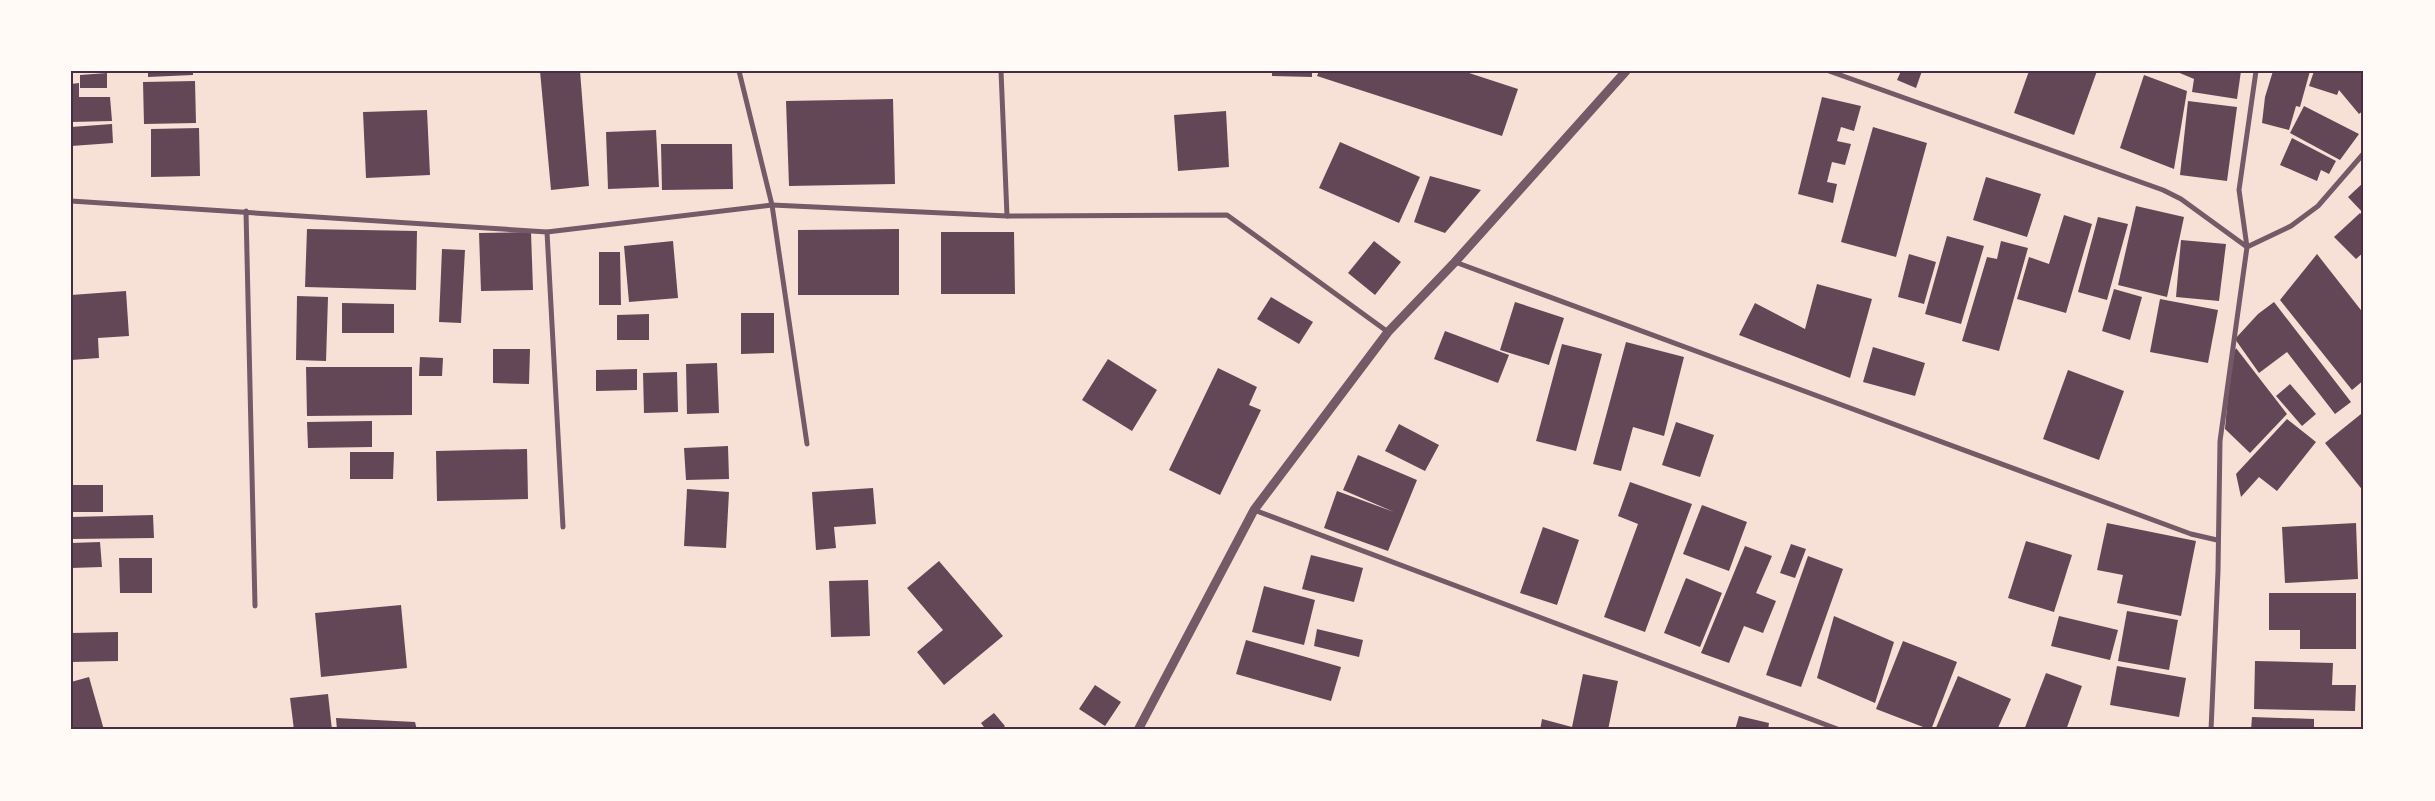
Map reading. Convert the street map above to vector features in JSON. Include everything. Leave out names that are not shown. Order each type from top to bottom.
[{"type":"street","points":[[739,71],[772,205],[807,444]]},
{"type":"street","points":[[1001,71],[1007,216]]},
{"type":"street","points":[[1138,730],[1254,510],[1388,332],[1454,262],[1626,71]]},
{"type":"street","points":[[1829,71],[2163,190],[2181,199],[2247,247]]},
{"type":"street","points":[[2212,730],[2218,571],[2220,441],[2247,247],[2239,190],[2256,71]]},
{"type":"street","points":[[2247,247],[2291,226],[2318,206],[2364,153]]},
{"type":"street","points":[[71,201],[547,232],[772,205],[1007,216],[1227,215],[1388,332]]},
{"type":"street","points":[[246,211],[254,606]]},
{"type":"street","points":[[547,232],[563,527]]},
{"type":"street","points":[[1454,262],[2191,534],[2217,540]]},
{"type":"street","points":[[1254,510],[1840,730]]},
{"type":"building","points":[[148,71],[193,71],[193,75],[148,77]]},
{"type":"building","points":[[540,71],[580,71],[589,186],[551,190]]},
{"type":"building","points":[[1272,71],[1312,71],[1312,77],[1272,76]]},
{"type":"building","points":[[1319,71],[1463,71],[1518,89],[1502,136],[1317,76]]},
{"type":"building","points":[[1901,71],[1922,71],[1916,88],[1897,80]]},
{"type":"building","points":[[2029,71],[2097,71],[2074,135],[2014,113]]},
{"type":"building","points":[[2175,71],[2241,71],[2237,99],[2192,92],[2194,79]]},
{"type":"building","points":[[2273,71],[2310,71],[2300,107],[2296,106],[2289,130],[2262,123],[2265,97]]},
{"type":"building","points":[[2314,71],[2359,71],[2364,77],[2364,110],[2359,114],[2339,90],[2337,95],[2309,86]]},
{"type":"building","points":[[107,73],[107,88],[80,88],[80,75]]},
{"type":"building","points":[[2144,75],[2187,91],[2174,169],[2120,148]]},
{"type":"building","points":[[195,81],[196,123],[144,124],[143,82]]},
{"type":"building","points":[[79,83],[79,97],[110,97],[112,121],[71,122],[71,84]]},
{"type":"building","points":[[1822,97],[1861,106],[1854,131],[1841,127],[1837,141],[1851,144],[1845,165],[1832,162],[1827,182],[1837,184],[1833,203],[1798,194]]},
{"type":"building","points":[[893,99],[895,184],[789,186],[786,101]]},
{"type":"building","points":[[2188,101],[2237,107],[2227,181],[2180,175]]},
{"type":"building","points":[[2304,106],[2359,134],[2340,160],[2290,133]]},
{"type":"building","points":[[427,110],[430,175],[366,178],[363,112]]},
{"type":"building","points":[[1226,111],[1229,167],[1178,171],[1174,115]]},
{"type":"building","points":[[112,124],[113,143],[71,146],[71,127]]},
{"type":"building","points":[[1873,127],[1927,143],[1896,257],[1841,242]]},
{"type":"building","points":[[199,128],[200,176],[151,177],[151,129]]},
{"type":"building","points":[[656,130],[659,187],[608,189],[606,132]]},
{"type":"building","points":[[2292,138],[2336,161],[2329,174],[2321,170],[2317,181],[2280,165]]},
{"type":"building","points":[[1340,142],[1420,177],[1399,223],[1319,188]]},
{"type":"building","points":[[661,144],[732,144],[733,189],[662,190]]},
{"type":"building","points":[[1430,176],[1481,190],[1445,233],[1414,222]]},
{"type":"building","points":[[1986,177],[2041,194],[2027,237],[1973,220]]},
{"type":"building","points":[[2364,182],[2364,214],[2348,197]]},
{"type":"building","points":[[2136,206],[2184,217],[2167,297],[2118,285]]},
{"type":"building","points":[[2360,213],[2364,217],[2364,252],[2356,259],[2334,237]]},
{"type":"building","points":[[2064,215],[2092,224],[2066,313],[2017,299],[2029,257],[2049,264]]},
{"type":"building","points":[[2098,217],[2128,224],[2107,300],[2078,292]]},
{"type":"building","points":[[307,229],[417,231],[416,290],[305,287]]},
{"type":"building","points":[[899,229],[899,295],[798,295],[798,230]]},
{"type":"building","points":[[531,232],[533,290],[481,291],[479,233]]},
{"type":"building","points":[[941,232],[1014,232],[1015,294],[941,294]]},
{"type":"building","points":[[1947,236],[1984,246],[1961,324],[1925,314]]},
{"type":"building","points":[[2181,240],[2226,244],[2219,301],[2176,297]]},
{"type":"building","points":[[673,241],[678,298],[629,302],[624,246]]},
{"type":"building","points":[[1374,241],[1401,262],[1375,295],[1348,273]]},
{"type":"building","points":[[2001,241],[2028,248],[1999,351],[1962,341],[1987,257],[1997,259]]},
{"type":"building","points":[[442,249],[465,250],[461,323],[439,322]]},
{"type":"building","points":[[599,252],[620,252],[621,305],[599,305]]},
{"type":"building","points":[[1909,254],[1936,262],[1924,304],[1898,297]]},
{"type":"building","points":[[2317,254],[2364,314],[2364,380],[2352,390],[2280,300]]},
{"type":"building","points":[[1817,284],[1872,299],[1850,378],[1739,335],[1755,303],[1805,329]]},
{"type":"building","points":[[2114,289],[2142,297],[2130,340],[2102,331]]},
{"type":"building","points":[[126,291],[129,336],[98,338],[99,358],[71,360],[71,295]]},
{"type":"building","points":[[297,296],[328,297],[326,361],[296,360]]},
{"type":"building","points":[[1271,297],[1313,322],[1299,344],[1257,319]]},
{"type":"building","points":[[2160,299],[2218,310],[2208,363],[2150,352]]},
{"type":"building","points":[[1515,302],[1564,318],[1549,365],[1500,350]]},
{"type":"building","points":[[2274,302],[2351,402],[2335,414],[2287,352],[2259,373],[2235,339],[2258,314]]},
{"type":"building","points":[[342,303],[394,304],[394,333],[342,333]]},
{"type":"building","points":[[741,313],[774,313],[774,353],[741,354]]},
{"type":"building","points":[[649,314],[649,340],[617,340],[617,315]]},
{"type":"building","points":[[1445,331],[1509,355],[1498,383],[1434,359]]},
{"type":"building","points":[[1626,342],[1684,357],[1664,436],[1633,427],[1621,471],[1593,464]]},
{"type":"building","points":[[1562,344],[1602,354],[1576,451],[1536,441]]},
{"type":"building","points":[[1873,347],[1925,363],[1915,396],[1863,382]]},
{"type":"building","points":[[2236,348],[2287,414],[2250,453],[2225,429],[2231,359]]},
{"type":"building","points":[[493,349],[530,349],[529,384],[493,383]]},
{"type":"building","points":[[420,357],[443,358],[442,376],[419,376]]},
{"type":"building","points":[[1108,359],[1157,390],[1132,431],[1082,400]]},
{"type":"building","points":[[717,363],[719,413],[687,414],[686,364]]},
{"type":"building","points":[[306,367],[412,367],[412,415],[307,416]]},
{"type":"building","points":[[1218,368],[1257,387],[1249,405],[1261,410],[1220,495],[1169,470]]},
{"type":"building","points":[[637,369],[637,390],[596,391],[596,370]]},
{"type":"building","points":[[2068,370],[2124,391],[2099,460],[2043,439]]},
{"type":"building","points":[[677,372],[678,412],[644,413],[643,373]]},
{"type":"building","points":[[2290,384],[2316,414],[2302,426],[2276,396]]},
{"type":"building","points":[[2361,414],[2364,417],[2364,492],[2325,443]]},
{"type":"building","points":[[2287,419],[2316,442],[2277,491],[2259,477],[2241,497],[2236,474]]},
{"type":"building","points":[[372,421],[372,447],[308,448],[307,422]]},
{"type":"building","points":[[1676,422],[1714,435],[1700,477],[1662,465]]},
{"type":"building","points":[[1399,424],[1439,445],[1425,471],[1385,451]]},
{"type":"building","points":[[728,446],[729,479],[686,480],[684,448]]},
{"type":"building","points":[[527,449],[528,499],[437,501],[436,451]]},
{"type":"building","points":[[350,452],[394,452],[393,479],[350,479]]},
{"type":"building","points":[[1358,455],[1417,480],[1388,551],[1324,528],[1337,491],[1394,512],[1343,490]]},
{"type":"building","points":[[1630,482],[1692,504],[1645,632],[1604,617],[1638,524],[1618,516]]},
{"type":"building","points":[[71,485],[103,485],[103,512],[71,512]]},
{"type":"building","points":[[873,488],[876,524],[834,527],[836,548],[816,550],[812,492]]},
{"type":"building","points":[[687,489],[729,492],[726,548],[684,546]]},
{"type":"building","points":[[1702,505],[1747,522],[1729,571],[1683,554]]},
{"type":"building","points":[[153,515],[154,538],[71,539],[71,517]]},
{"type":"building","points":[[2107,523],[2196,541],[2181,616],[2117,603],[2123,575],[2097,570]]},
{"type":"building","points":[[2356,523],[2358,579],[2285,583],[2282,527]]},
{"type":"building","points":[[1543,527],[1579,540],[1557,605],[1520,593]]},
{"type":"building","points":[[2026,541],[2072,555],[2054,612],[2008,598]]},
{"type":"building","points":[[100,542],[102,567],[71,568],[71,543]]},
{"type":"building","points":[[1791,544],[1806,549],[1795,578],[1780,573]]},
{"type":"building","points":[[1745,546],[1772,556],[1756,593],[1776,601],[1763,633],[1744,626],[1729,663],[1701,653]]},
{"type":"building","points":[[1311,555],[1363,568],[1354,602],[1302,589]]},
{"type":"building","points":[[1808,556],[1843,569],[1801,687],[1766,675]]},
{"type":"building","points":[[119,558],[152,558],[152,593],[120,593]]},
{"type":"building","points":[[939,561],[1003,636],[944,685],[917,652],[943,630],[907,588]]},
{"type":"building","points":[[1686,578],[1722,593],[1700,647],[1664,633]]},
{"type":"building","points":[[868,580],[870,636],[831,637],[829,581]]},
{"type":"building","points":[[1264,586],[1315,600],[1304,645],[1252,632]]},
{"type":"building","points":[[2269,593],[2356,593],[2356,649],[2300,649],[2300,630],[2269,630]]},
{"type":"building","points":[[401,605],[407,668],[321,677],[315,613]]},
{"type":"building","points":[[2127,611],[2178,620],[2169,670],[2118,661]]},
{"type":"building","points":[[1834,616],[1894,642],[1875,703],[1817,678]]},
{"type":"building","points":[[2059,616],[2118,630],[2110,660],[2051,646]]},
{"type":"building","points":[[1317,629],[1363,640],[1359,657],[1314,646]]},
{"type":"building","points":[[118,632],[118,661],[71,662],[71,633]]},
{"type":"building","points":[[1246,640],[1341,667],[1331,701],[1236,674]]},
{"type":"building","points":[[1903,641],[1957,662],[1931,730],[1876,709]]},
{"type":"building","points":[[2255,661],[2333,663],[2332,685],[2356,685],[2355,711],[2254,709]]},
{"type":"building","points":[[2117,666],[2186,678],[2179,717],[2110,705]]},
{"type":"building","points":[[2046,673],[2082,686],[2066,730],[2024,730]]},
{"type":"building","points":[[1583,674],[1618,681],[1608,730],[1540,730],[1542,719],[1572,727]]},
{"type":"building","points":[[1958,676],[2011,699],[1997,730],[1935,730]]},
{"type":"building","points":[[89,677],[104,730],[71,730],[71,682]]},
{"type":"building","points":[[1095,685],[1121,702],[1105,726],[1079,709]]},
{"type":"building","points":[[328,694],[332,730],[294,730],[290,698]]},
{"type":"building","points":[[994,713],[1005,726],[1001,730],[986,730],[981,723]]},
{"type":"building","points":[[1739,716],[1769,723],[1768,730],[1735,730]]},
{"type":"building","points":[[2252,717],[2314,719],[2314,730],[2251,730]]},
{"type":"building","points":[[336,718],[415,722],[417,730],[337,730]]}]
